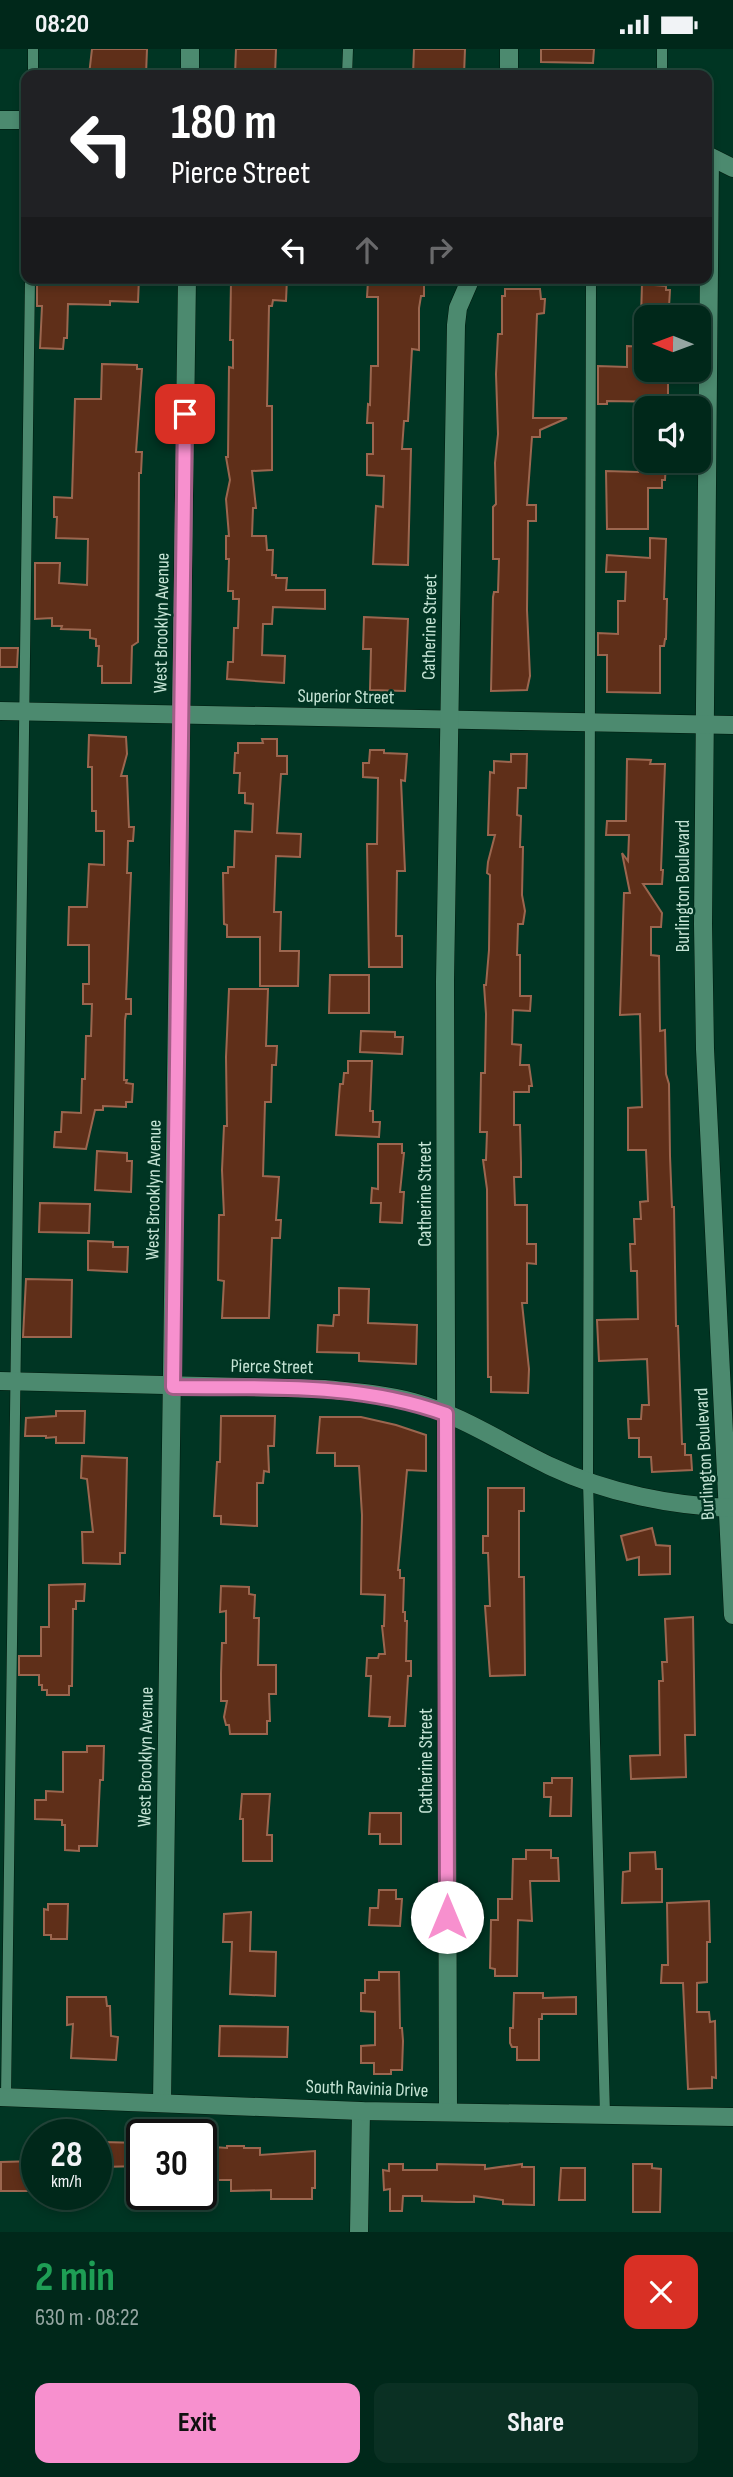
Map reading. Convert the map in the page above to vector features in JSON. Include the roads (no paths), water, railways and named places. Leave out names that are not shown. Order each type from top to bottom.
[{"type":"street","points":[[190,49],[190,70]]},
{"type":"street","points":[[509,49],[509,70]]},
{"type":"street","points":[[0,120],[21,120]]},
{"type":"street","points":[[712,158],[733,169]]},
{"type":"street","name":"West Brooklyn Avenue","points":[[162,2103],[187,284]]},
{"type":"street","name":"Catherine Street","points":[[448,2112],[445,981],[456,325],[458,308],[468,284]]},
{"type":"street","name":"Burlington Boulevard","points":[[708,284],[703,924],[705,1049],[731,1508],[733,1615]]},
{"type":"street","name":"Superior Street","points":[[0,711],[733,725]]},
{"type":"street","name":"Pierce Street","points":[[8,1382],[324,1389],[376,1394],[414,1402],[446,1414],[554,1469],[587,1482],[641,1496],[731,1508]]},
{"type":"street","name":"South Ravinia Drive","points":[[3,2097],[361,2111],[733,2117]]},
{"type":"street","points":[[359,2232],[361,2111]]},
{"type":"lane","points":[[33,49],[33,70]]},
{"type":"lane","points":[[347,70],[348,49]]},
{"type":"lane","points":[[662,49],[662,70]]},
{"type":"lane","points":[[3,2097],[8,1382],[26,711],[30,284]]},
{"type":"lane","points":[[591,284],[587,1482],[605,2115]]}]
